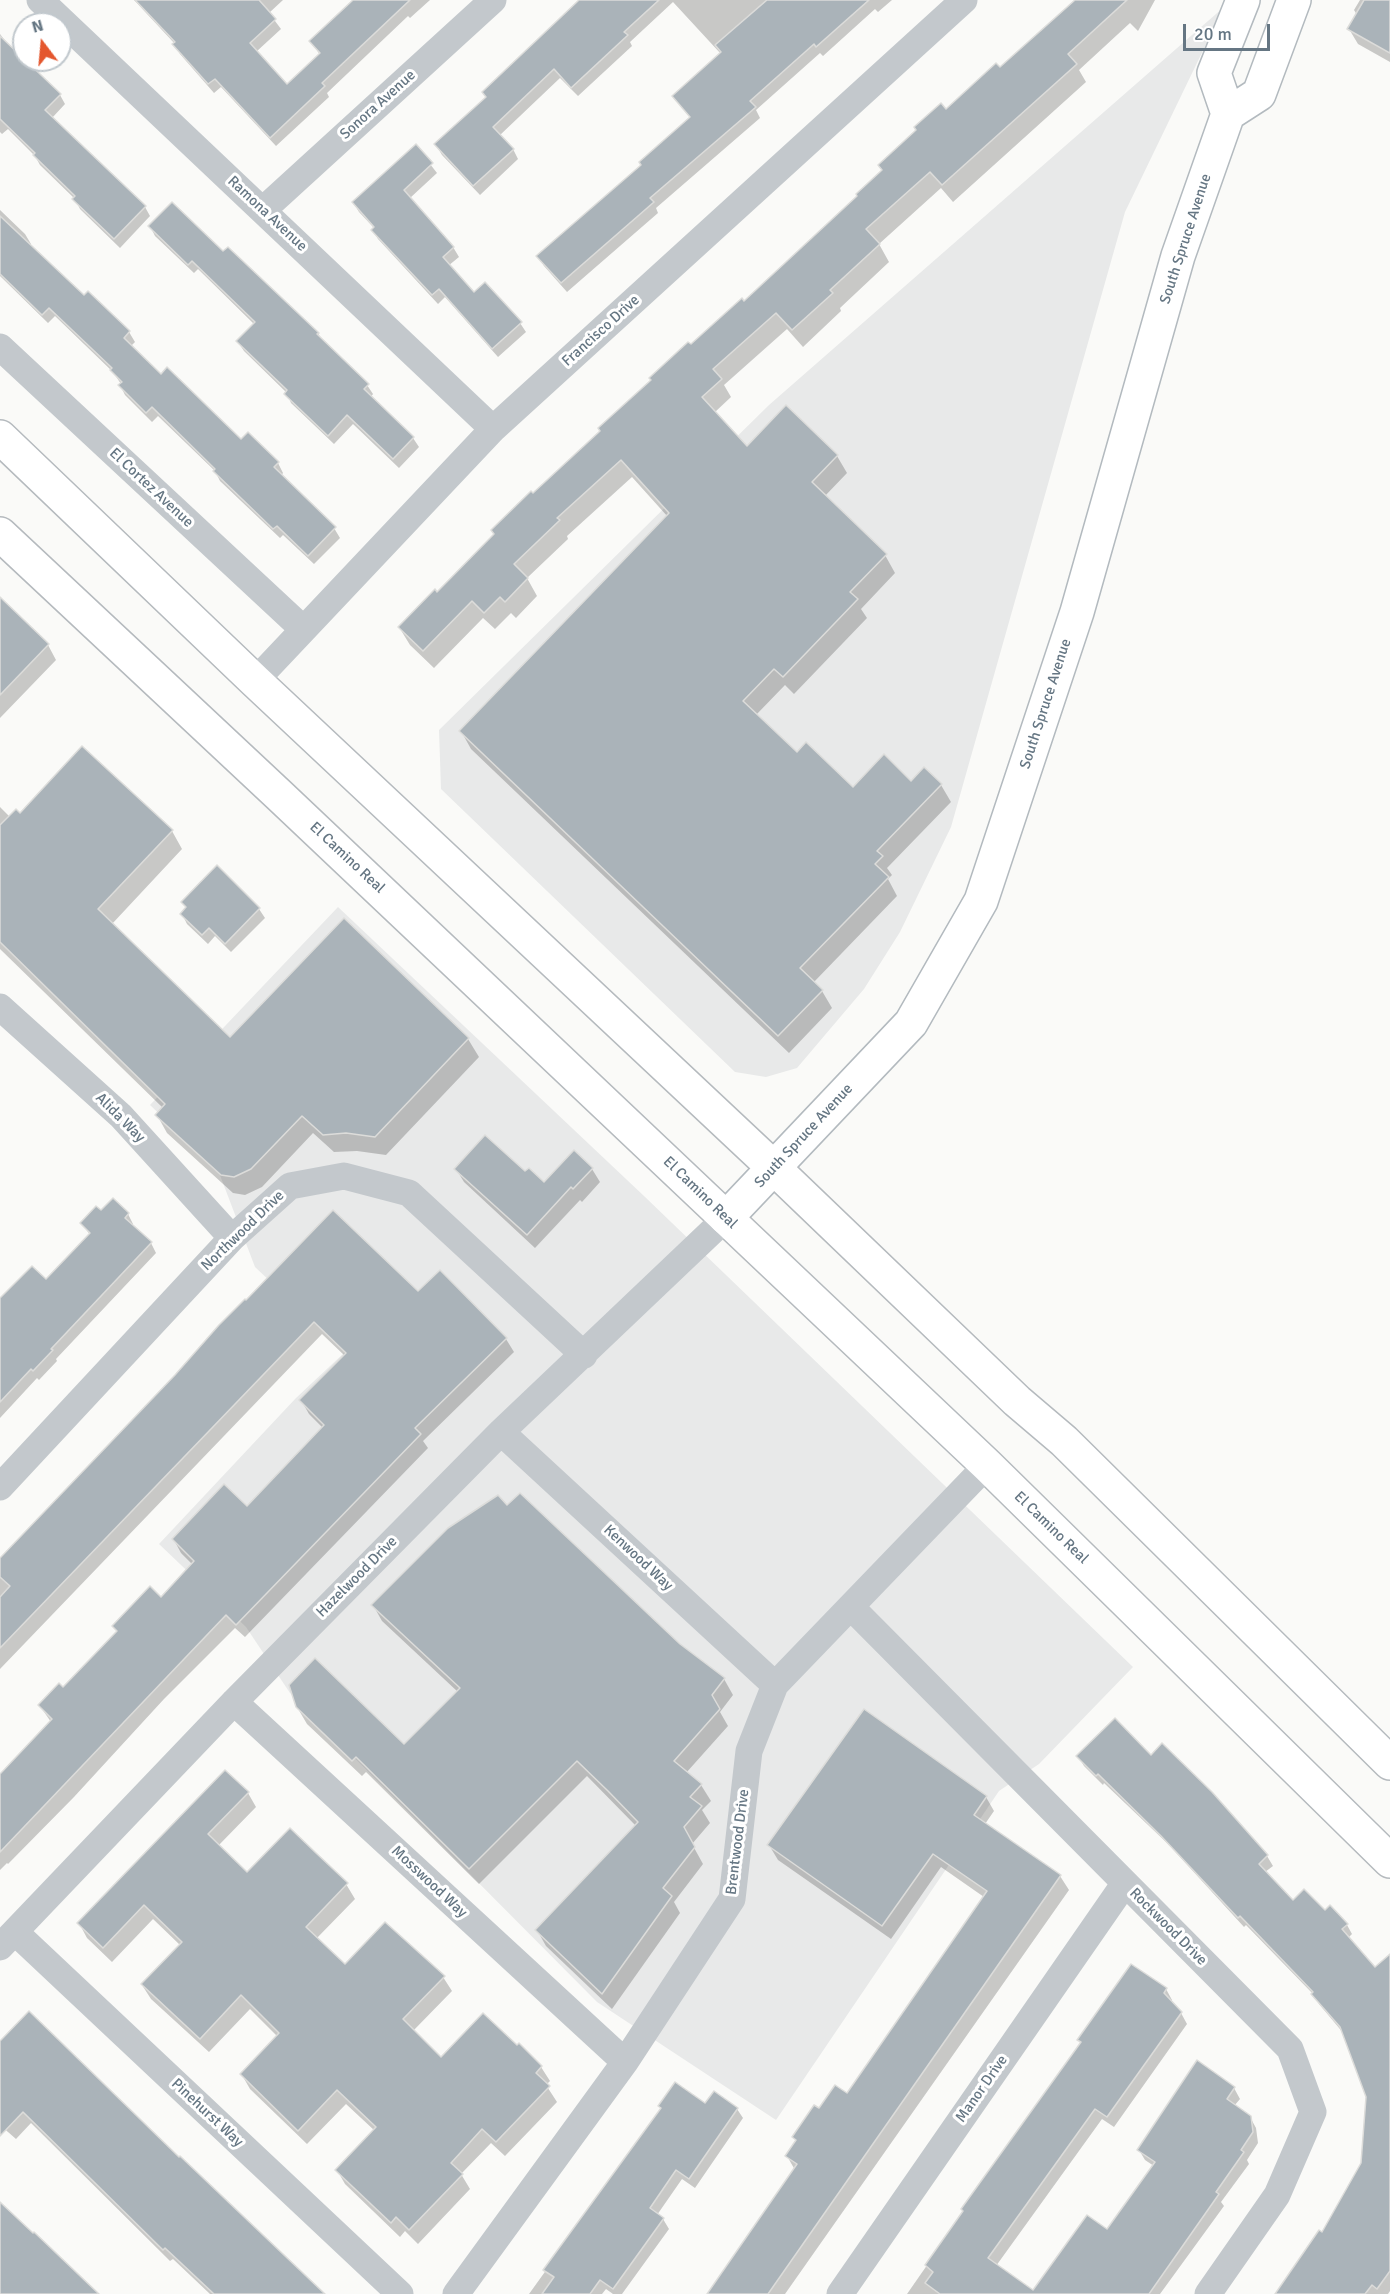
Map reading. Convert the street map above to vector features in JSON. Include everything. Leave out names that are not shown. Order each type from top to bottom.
[{"type":"main road","points":[[1243,0],[1214,73],[1228,114],[1259,94],[1294,0]]},
{"type":"main road","name":"South Spruce Avenue","points":[[726,1218],[911,1023],[981,901],[1077,612],[1178,256],[1228,114]]},
{"type":"main road","points":[[0,437],[255,681],[774,1168],[1017,1401],[1064,1441],[1390,1763]]},
{"type":"main road","name":"El Camino Real","points":[[0,534],[987,1465],[1390,1861]]},
{"type":"street","name":"Ramona Avenue","points":[[40,0],[493,429]]},
{"type":"street","name":"Sonora Avenue","points":[[263,210],[494,0]]},
{"type":"street","name":"Francisco Drive","points":[[255,681],[493,429],[964,0]]},
{"type":"street","name":"El Cortez Avenue","points":[[0,347],[303,629]]},
{"type":"street","name":"Alida Way","points":[[0,1007],[121,1116],[232,1238]]},
{"type":"street","name":"Northwood Drive","points":[[0,1487],[232,1238],[290,1186],[344,1176],[409,1193],[584,1355]]},
{"type":"street","name":"Hazelwood Drive","points":[[7,1939],[234,1702],[501,1432],[726,1218]]},
{"type":"street","name":"Kenwood Way","points":[[501,1432],[776,1685]]},
{"type":"street","name":"Brentwood Drive","points":[[456,2294],[625,2062],[732,1899],[749,1751],[776,1685],[987,1465]]},
{"type":"street","name":"Rockwood Drive","points":[[851,1607],[1290,2049],[1313,2112],[1277,2195],[1208,2294]]},
{"type":"street","name":"Mosswood Way","points":[[234,1702],[625,2062]]},
{"type":"street","name":"Manor Drive","points":[[840,2294],[1125,1883]]},
{"type":"street","name":"Pinehurst Way","points":[[7,1939],[400,2294]]},
{"type":"shaded area","points":[[1224,7],[1125,212],[951,827],[900,932],[864,989],[797,1068],[766,1077],[735,1072],[441,789],[439,730],[769,405]]},
{"type":"shaded area","points":[[338,907],[644,1196],[1133,1667],[1039,1764],[999,1791],[776,2120],[597,2002],[290,1693],[246,1627],[159,1544],[296,1398],[345,1352],[255,1267],[218,1170],[150,1105]]},
{"type":"building","points":[[135,0],[259,0],[276,19],[250,43],[287,84],[320,53],[309,41],[353,0],[410,0],[322,83],[325,86],[270,138],[215,79],[208,84],[172,44],[175,42]]},
{"type":"building","points":[[579,0],[659,0],[624,32],[628,35],[571,88],[554,69],[493,127],[514,149],[473,186],[434,144],[486,97],[482,92]]},
{"type":"building","points":[[767,0],[869,0],[816,47],[814,44],[750,101],[756,107],[650,198],[654,202],[561,283],[536,256],[641,165],[639,162],[690,117],[672,96],[721,52],[715,45]]},
{"type":"building","points":[[1075,0],[1127,0],[1068,54],[1077,64],[942,185],[930,172],[866,229],[880,244],[830,290],[833,293],[792,330],[776,313],[713,369],[722,379],[702,397],[747,446],[786,405],[838,455],[812,482],[887,554],[850,592],[858,599],[783,677],[774,669],[743,701],[797,752],[806,742],[853,787],[884,754],[911,781],[924,767],[942,784],[877,851],[883,856],[875,864],[889,877],[800,968],[823,990],[778,1036],[459,731],[669,513],[621,460],[557,518],[560,520],[514,564],[528,578],[505,602],[500,597],[484,613],[472,601],[423,651],[398,627],[435,589],[437,592],[494,534],[491,530],[531,491],[533,493],[600,431],[598,428],[651,380],[649,378],[688,342],[691,344],[742,298],[744,301],[857,196],[856,194],[882,170],[878,165],[916,130],[914,127],[941,103],[946,109],[996,63],[1000,67]]},
{"type":"building","points":[[1364,0],[1390,0],[1390,53],[1347,29]]},
{"type":"building","points":[[0,36],[12,47],[12,72],[38,72],[61,94],[45,110],[146,206],[114,239],[72,199],[75,196],[0,119]]},
{"type":"building","points":[[416,144],[433,163],[404,190],[454,247],[443,257],[474,292],[485,282],[522,322],[492,349],[439,289],[432,295],[371,230],[374,227],[352,202]]},
{"type":"building","points":[[172,202],[223,251],[228,247],[369,384],[364,389],[414,437],[393,459],[347,415],[328,436],[284,394],[287,390],[236,341],[255,322],[192,261],[188,265],[148,226]]},
{"type":"building","points":[[0,216],[84,295],[88,291],[130,331],[124,338],[161,374],[167,367],[241,439],[248,432],[279,462],[274,467],[336,527],[308,556],[277,526],[273,529],[152,407],[146,413],[118,385],[122,382],[110,370],[112,368],[49,308],[42,315],[0,274]]},
{"type":"building","points":[[0,597],[49,644],[0,695]]},
{"type":"building","points":[[82,746],[173,830],[98,909],[230,1037],[344,918],[469,1038],[375,1137],[346,1133],[323,1135],[302,1116],[251,1169],[234,1177],[221,1175],[155,1115],[165,1104],[0,942],[0,825],[16,809],[20,813]]},
{"type":"building","points":[[217,865],[260,908],[225,944],[209,928],[202,935],[180,914],[186,907],[181,902]]},
{"type":"building","points":[[485,1135],[525,1171],[529,1168],[544,1182],[574,1150],[593,1168],[573,1189],[571,1187],[527,1235],[454,1169]]},
{"type":"building","points":[[113,1198],[129,1213],[125,1218],[152,1242],[51,1349],[53,1350],[33,1371],[31,1369],[0,1402],[0,1298],[32,1266],[46,1279],[90,1233],[80,1223],[96,1206],[101,1210]]},
{"type":"building","points":[[333,1210],[418,1291],[440,1270],[507,1338],[415,1428],[421,1434],[236,1625],[226,1615],[0,1852],[0,1774],[52,1719],[38,1705],[59,1683],[63,1687],[117,1631],[112,1626],[150,1586],[161,1597],[194,1561],[172,1539],[224,1484],[247,1506],[324,1425],[299,1400],[346,1353],[314,1322],[0,1648],[0,1597],[10,1586],[0,1577],[0,1558],[175,1375],[219,1325]]},
{"type":"building","points":[[520,1493],[680,1644],[725,1678],[712,1695],[720,1709],[674,1761],[702,1784],[690,1797],[702,1806],[684,1827],[695,1847],[663,1888],[672,1896],[602,1994],[535,1930],[638,1822],[608,1791],[577,1761],[469,1869],[356,1757],[352,1761],[296,1707],[289,1685],[315,1658],[404,1744],[460,1688],[371,1605],[448,1528],[498,1495],[507,1505]]},
{"type":"building","points":[[864,1709],[987,1796],[974,1815],[1061,1875],[768,2294],[707,2294],[797,2164],[785,2156],[796,2140],[792,2137],[814,2105],[819,2108],[835,2085],[847,2093],[987,1891],[933,1854],[882,1926],[767,1845]]},
{"type":"building","points":[[1115,1718],[1151,1755],[1162,1743],[1212,1792],[1268,1855],[1259,1864],[1293,1900],[1304,1889],[1325,1910],[1330,1905],[1348,1924],[1342,1929],[1375,1967],[1390,1954],[1390,2271],[1377,2289],[1372,2285],[1365,2294],[1275,2294],[1319,2230],[1322,2232],[1361,2163],[1366,2097],[1340,2027],[1311,1994],[1313,1992],[1240,1916],[1238,1918],[1161,1836],[1098,1774],[1096,1776],[1076,1756]]},
{"type":"building","points":[[225,1770],[249,1792],[208,1834],[247,1872],[290,1828],[348,1883],[306,1927],[345,1964],[385,1922],[445,1976],[403,2019],[441,2057],[483,2013],[542,2066],[536,2073],[550,2086],[496,2142],[482,2129],[451,2163],[463,2174],[409,2230],[396,2217],[391,2223],[335,2170],[376,2127],[337,2090],[298,2131],[240,2074],[279,2033],[241,1995],[200,2039],[141,1984],[182,1942],[144,1905],[103,1948],[77,1923]]},
{"type":"building","points":[[1131,1964],[1167,1988],[1164,1993],[1182,2012],[1107,2117],[1095,2109],[988,2258],[1033,2290],[1087,2215],[1107,2229],[1155,2162],[1137,2150],[1197,2060],[1235,2087],[1227,2099],[1251,2116],[1253,2132],[1241,2150],[1244,2152],[1216,2192],[1219,2194],[1149,2294],[940,2294],[925,2283],[933,2272],[925,2265],[963,2211],[961,2209],[1081,2042],[1077,2040]]},
{"type":"building","points":[[29,2011],[179,2157],[325,2294],[214,2294],[165,2248],[163,2250],[23,2112],[0,2136],[0,2041]]},
{"type":"building","points":[[675,2082],[705,2103],[714,2091],[738,2108],[689,2179],[676,2170],[650,2208],[664,2218],[613,2289],[600,2280],[590,2294],[542,2294],[554,2277],[543,2270],[661,2108],[658,2106]]},
{"type":"building","points":[[0,2202],[34,2232],[99,2294],[0,2294]]}]
